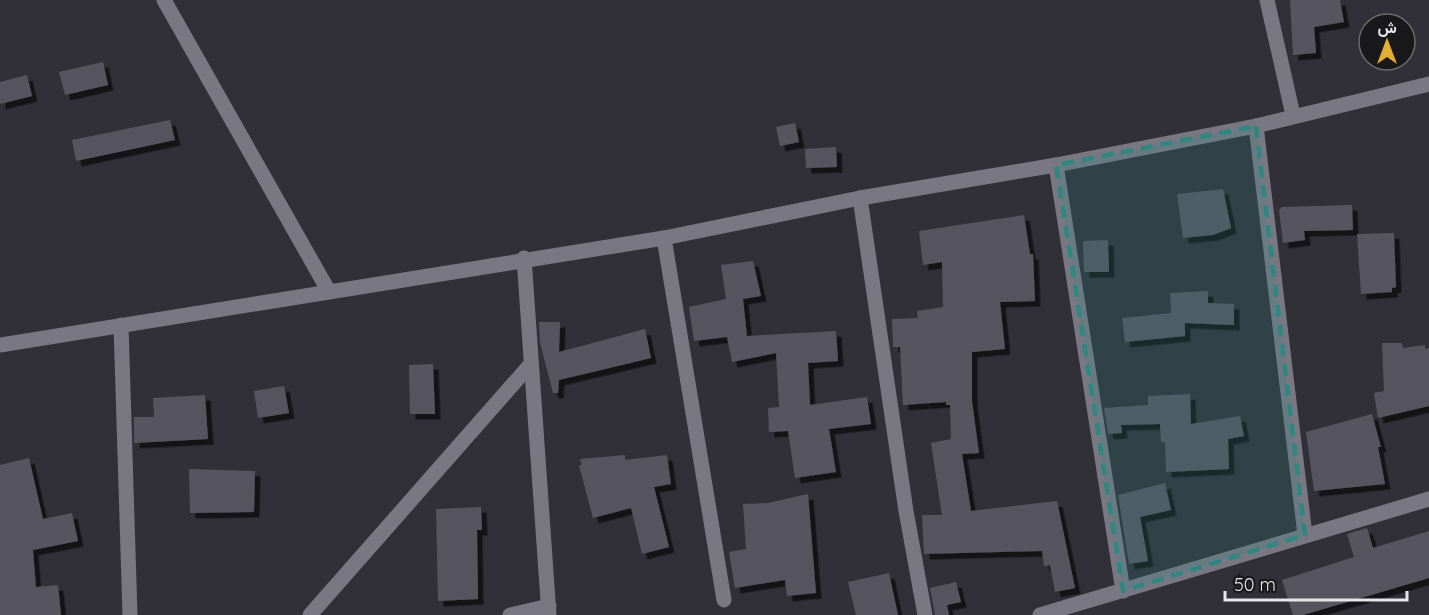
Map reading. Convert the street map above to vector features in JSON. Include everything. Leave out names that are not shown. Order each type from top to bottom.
[{"type":"street","points":[[164,0],[328,291]]},
{"type":"street","points":[[1267,0],[1293,115]]},
{"type":"street","points":[[0,345],[524,258],[664,238],[860,198],[1056,165],[1256,126],[1293,115],[1429,84]]},
{"type":"street","points":[[1256,126],[1305,535]]},
{"type":"street","points":[[1056,165],[1123,591]]},
{"type":"street","points":[[860,198],[906,511],[926,615]]},
{"type":"street","points":[[664,238],[724,600]]},
{"type":"street","points":[[510,615],[549,610],[524,258]]},
{"type":"street","points":[[122,325],[130,615]]},
{"type":"street","points":[[310,615],[530,365]]},
{"type":"street","points":[[1040,615],[1429,499]]},
{"type":"highlighted area","points":[[1256,126],[1305,535],[1123,591],[1056,165]]},
{"type":"building","points":[[1290,0],[1340,0],[1344,22],[1314,27],[1316,53],[1293,55]]},
{"type":"building","points":[[103,62],[108,85],[65,95],[59,72]]},
{"type":"building","points":[[27,75],[32,96],[0,104],[0,82]]},
{"type":"building","points":[[170,120],[175,140],[76,161],[72,140]]},
{"type":"building","points":[[795,123],[799,142],[780,146],[776,127]]},
{"type":"building","points":[[836,147],[837,167],[806,168],[805,149]]},
{"type":"building","points":[[1223,189],[1231,228],[1213,235],[1183,238],[1177,194]]},
{"type":"building","points":[[1352,205],[1353,230],[1304,231],[1305,240],[1283,243],[1279,210],[1282,207]]},
{"type":"building","points":[[1024,215],[1030,254],[1033,254],[1035,301],[1000,302],[1005,349],[972,352],[972,401],[979,453],[962,454],[971,511],[1057,501],[1075,588],[1055,592],[1050,565],[1044,566],[1042,551],[924,554],[922,515],[942,515],[931,443],[951,439],[950,405],[946,405],[946,402],[903,405],[900,347],[893,347],[892,319],[918,318],[917,311],[943,307],[942,262],[923,265],[919,231]]},
{"type":"building","points":[[1394,233],[1396,287],[1392,288],[1392,292],[1361,294],[1357,234]]},
{"type":"building","points":[[1108,240],[1109,272],[1084,272],[1083,241]]},
{"type":"building","points":[[753,261],[761,296],[743,299],[747,336],[836,331],[838,361],[808,363],[810,405],[867,397],[871,424],[829,429],[836,472],[795,478],[788,431],[769,432],[768,408],[779,407],[776,353],[732,362],[727,337],[694,341],[689,307],[726,299],[721,265]]},
{"type":"building","points":[[1208,291],[1208,303],[1234,304],[1234,325],[1185,323],[1185,336],[1125,342],[1122,318],[1171,313],[1170,293]]},
{"type":"building","points":[[539,322],[560,322],[559,352],[645,329],[651,358],[559,380],[558,393],[553,393],[540,343]]},
{"type":"building","points":[[1382,343],[1402,343],[1403,348],[1425,345],[1425,349],[1429,348],[1429,406],[1378,418],[1374,393],[1384,391]]},
{"type":"building","points":[[433,364],[435,414],[410,414],[409,365]]},
{"type":"building","points":[[284,386],[289,413],[258,418],[254,391]]},
{"type":"building","points":[[1190,394],[1191,424],[1240,416],[1244,436],[1228,439],[1229,469],[1166,472],[1165,442],[1161,442],[1160,424],[1121,425],[1122,433],[1108,434],[1104,408],[1148,405],[1148,396]]},
{"type":"building","points":[[205,395],[208,439],[134,443],[134,417],[154,417],[153,398]]},
{"type":"building","points":[[1372,414],[1381,447],[1378,447],[1385,484],[1314,491],[1306,432]]},
{"type":"building","points":[[625,455],[625,460],[667,455],[671,484],[654,487],[669,547],[642,554],[631,508],[593,518],[579,465],[582,465],[580,459]]},
{"type":"building","points":[[29,458],[43,519],[72,513],[78,541],[33,550],[36,587],[58,585],[61,615],[0,615],[0,465]]},
{"type":"building","points":[[189,469],[255,471],[254,512],[190,513]]},
{"type":"building","points":[[1165,483],[1171,510],[1140,517],[1148,561],[1129,564],[1118,495]]},
{"type":"building","points":[[808,494],[816,593],[787,596],[785,580],[735,588],[729,552],[746,549],[743,504],[768,503]]},
{"type":"building","points":[[481,507],[482,530],[477,530],[478,599],[438,601],[436,509]]},
{"type":"building","points":[[1367,528],[1373,548],[1429,531],[1429,578],[1303,615],[1293,615],[1282,580],[1354,557],[1347,534]]},
{"type":"building","points":[[889,573],[898,615],[856,615],[848,582]]},
{"type":"building","points":[[956,582],[961,602],[947,605],[949,615],[935,615],[930,588]]}]
